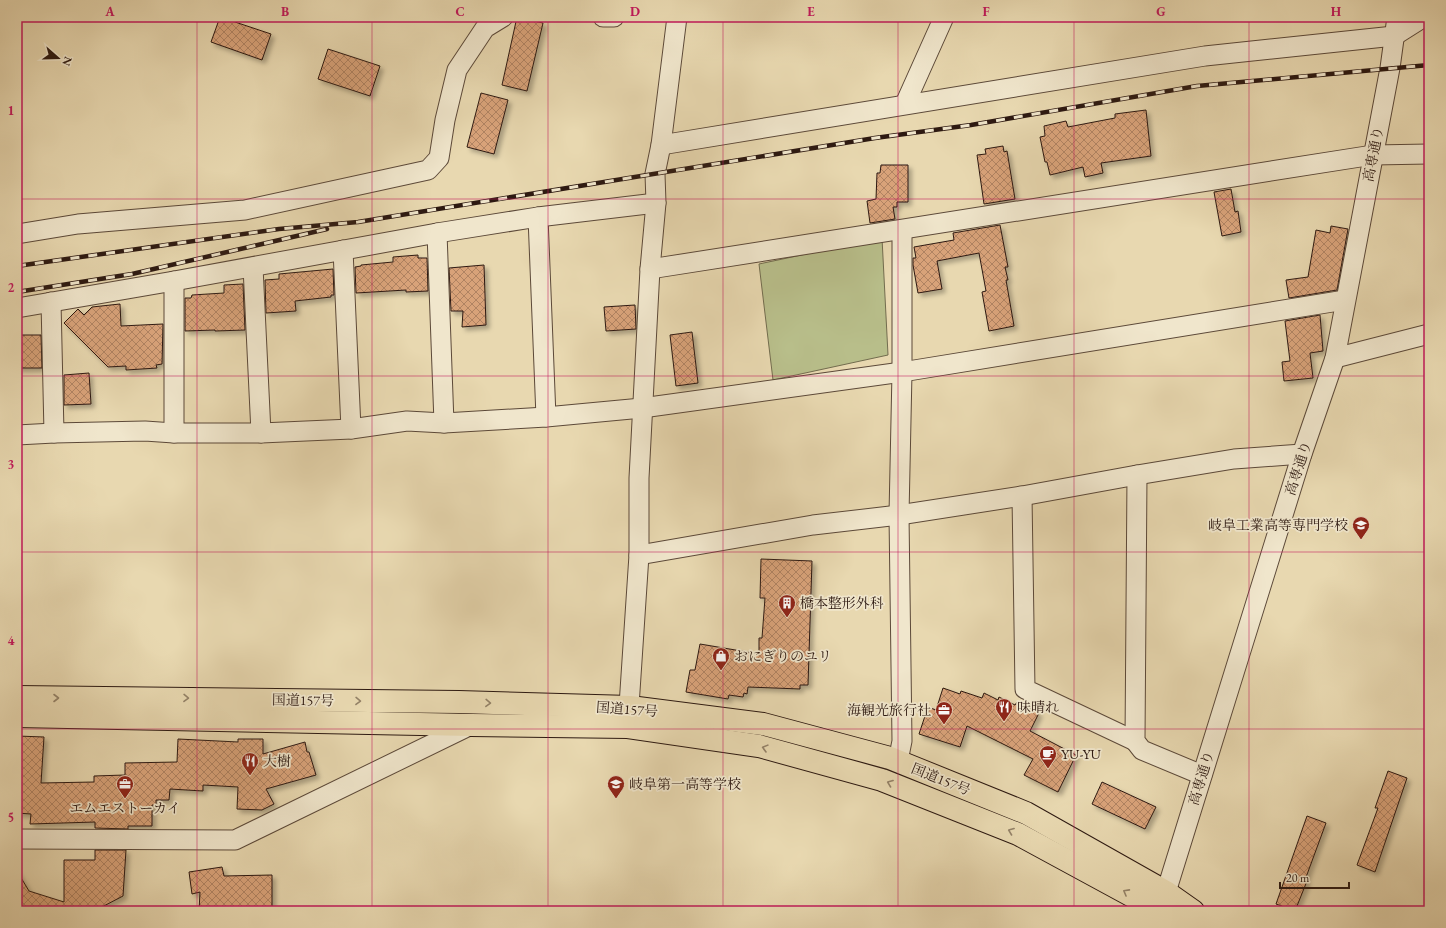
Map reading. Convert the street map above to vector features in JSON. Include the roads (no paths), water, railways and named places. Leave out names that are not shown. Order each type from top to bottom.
[{"type":"highway","name":"国道157号","points":[[17,697],[459,702],[629,717],[763,724],[890,758],[1026,813],[1162,905]]},
{"type":"highway","name":"国道157号","points":[[17,716],[471,725],[629,717],[759,746],[882,780],[1018,834],[1162,905],[1194,911]]},
{"type":"street","points":[[17,234],[78,224],[245,210],[428,170],[438,158],[457,70],[485,28],[503,17]]},
{"type":"street","points":[[603,17],[614,17]]},
{"type":"street","points":[[629,717],[639,555],[639,478],[642,408],[650,269],[656,203],[655,174],[661,145],[678,17]]},
{"type":"street","points":[[905,104],[944,17]]},
{"type":"street","name":"高専通り","points":[[1162,905],[1302,454],[1335,358],[1390,68],[1397,17]]},
{"type":"street","points":[[661,145],[1205,56],[1394,36],[1424,17]]},
{"type":"street","points":[[650,269],[1373,155],[1429,154]]},
{"type":"street","points":[[17,308],[437,233],[538,217],[656,203]]},
{"type":"street","points":[[538,217],[546,417]]},
{"type":"street","points":[[898,762],[902,741],[899,515],[902,372],[902,230]]},
{"type":"street","points":[[437,233],[444,423]]},
{"type":"street","points":[[343,250],[351,429]]},
{"type":"street","points":[[253,267],[261,432]]},
{"type":"street","points":[[174,281],[174,433]]},
{"type":"street","points":[[17,436],[54,433],[144,431],[174,433],[351,429],[407,421],[444,423],[546,417],[642,408],[902,372],[1346,300]]},
{"type":"street","points":[[51,302],[54,433]]},
{"type":"street","points":[[1335,358],[1429,334]]},
{"type":"street","points":[[639,555],[814,525],[899,515],[1022,496],[1137,474],[1234,459],[1302,454]]},
{"type":"street","points":[[1135,741],[1137,474]]},
{"type":"street","points":[[1022,496],[1025,689],[1135,741],[1142,750],[1202,775]]},
{"type":"street","points":[[17,839],[235,840],[471,725]]},
{"type":"railway","points":[[17,266],[279,229],[358,222],[875,138],[971,125],[1197,86],[1429,65]]},
{"type":"railway","points":[[17,292],[132,274],[327,229]]},
{"type":"place","name":"岐阜工業高等専門学校","points":[[1361,540]]},
{"type":"place","name":"橋本整形外科","points":[[787,618]]},
{"type":"place","name":"おにぎりのユリ","points":[[721,671]]},
{"type":"place","name":"味晴れ","points":[[1004,722]]},
{"type":"place","name":"海観光旅行社","points":[[944,725]]},
{"type":"place","name":"YU-YU","points":[[1048,769]]},
{"type":"place","name":"大樹","points":[[250,776]]},
{"type":"place","name":"エムエストーカイ","points":[[125,799]]},
{"type":"place","name":"岐阜第一高等学校","points":[[616,799]]}]
